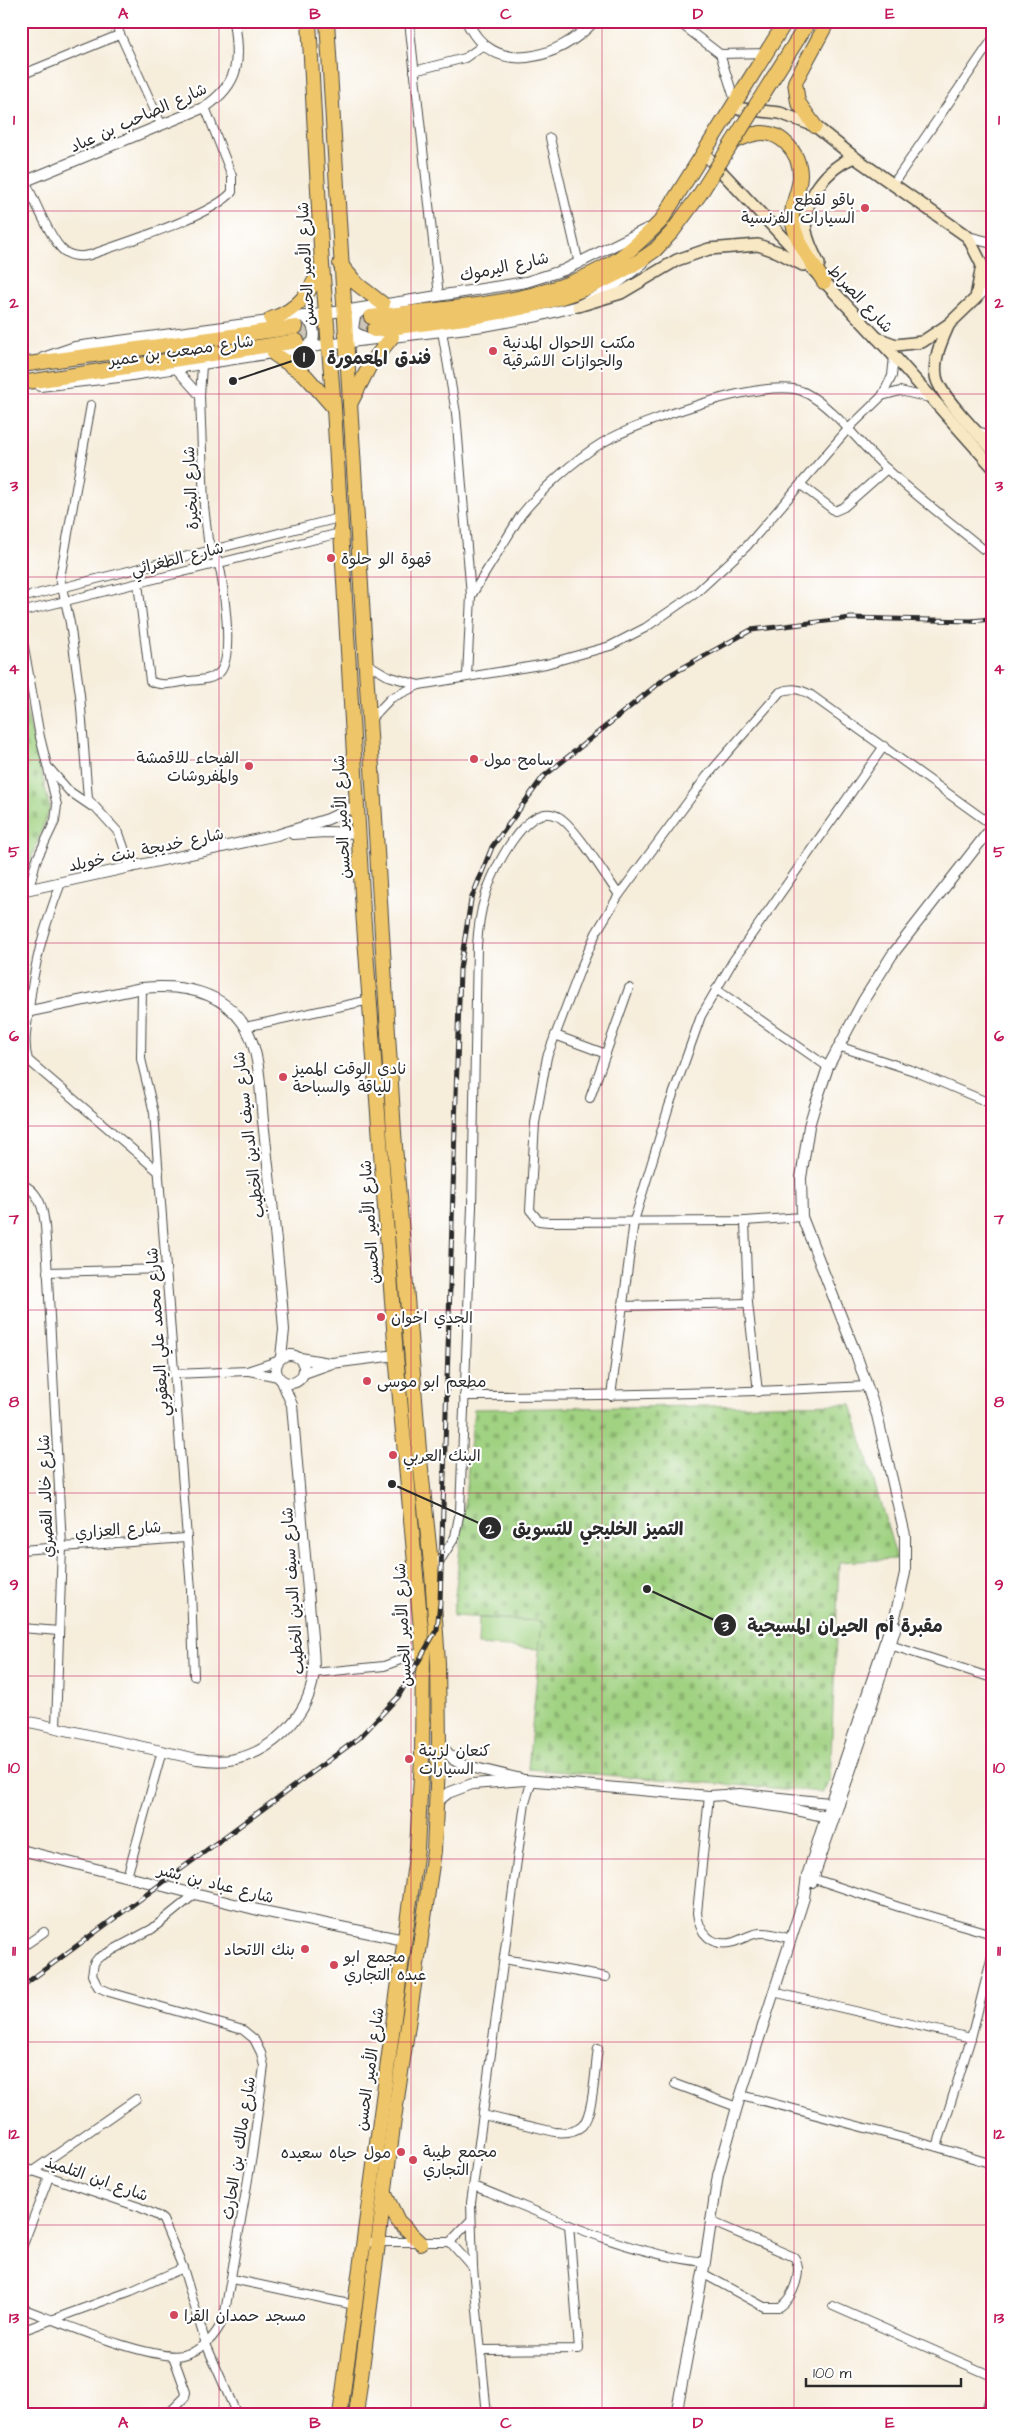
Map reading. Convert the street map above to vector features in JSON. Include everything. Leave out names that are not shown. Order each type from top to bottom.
[{"type":"highway","name":"شارع الأمير الحسن","points":[[309,21],[322,265],[334,408],[339,518],[370,1000],[396,1355],[423,1651],[420,1808],[340,2415]]},
{"type":"highway","name":"شارع الأمير الحسن","points":[[327,21],[340,264],[370,720],[394,1133],[419,1450],[437,1641],[439,1743],[434,1851],[384,2194],[356,2415]]},
{"type":"highway","name":"شارع اليرموك","points":[[370,323],[505,301],[552,288],[587,275],[615,261],[638,243],[661,221],[735,106],[786,21]]},
{"type":"highway","name":"شارع اليرموك","points":[[370,323],[545,303],[608,285],[655,250],[687,213],[809,21]]},
{"type":"highway","points":[[815,126],[798,102],[794,82],[828,21]]},
{"type":"highway","points":[[733,142],[756,133],[775,135],[790,146],[798,162],[800,176],[793,200],[793,223],[799,240],[829,287]]},
{"type":"highway","points":[[340,264],[357,284],[383,304]]},
{"type":"highway","points":[[271,319],[287,314],[301,302],[322,265]]},
{"type":"highway","name":"شارع مصعب بن عمير","points":[[23,365],[299,321]]},
{"type":"highway","points":[[349,407],[362,378],[392,337]]},
{"type":"highway","name":"شارع مصعب بن عمير","points":[[21,383],[301,345]]},
{"type":"highway","points":[[274,354],[306,376],[334,408]]},
{"type":"highway","points":[[384,2194],[398,2221],[421,2243]]},
{"type":"main road","points":[[735,106],[780,113],[815,126],[854,157],[968,237],[982,265],[976,298],[949,324],[927,339],[913,344],[896,344],[877,338]]},
{"type":"main road","name":"شارع الصراط","points":[[704,153],[894,356],[992,466]]},
{"type":"main road","points":[[829,287],[808,240],[805,224],[806,212],[816,190],[828,173],[841,162],[854,157]]},
{"type":"main road","points":[[578,306],[621,293],[677,260],[709,249],[758,245],[778,252],[812,270]]},
{"type":"main road","points":[[949,324],[938,353],[936,365],[937,383],[992,449]]},
{"type":"street","points":[[114,21],[161,124]]},
{"type":"street","name":"شارع الصاحب بن عباد","points":[[23,183],[205,106],[222,96],[231,83],[237,55],[234,21]]},
{"type":"street","points":[[409,21],[439,296]]},
{"type":"street","points":[[467,21],[482,46],[501,54],[529,58],[549,53],[569,44],[594,21]]},
{"type":"street","points":[[678,21],[720,54],[735,106]]},
{"type":"street","points":[[21,75],[119,34]]},
{"type":"street","points":[[893,184],[992,40]]},
{"type":"street","points":[[414,71],[466,58],[482,46]]},
{"type":"street","points":[[720,54],[768,53]]},
{"type":"street","points":[[23,183],[63,251],[72,256],[90,255],[193,216],[226,200],[232,192],[232,176],[205,106]]},
{"type":"street","points":[[550,138],[579,264]]},
{"type":"street","name":"شارع اليرموك","points":[[346,342],[370,323],[383,304],[526,282],[579,264],[661,221]]},
{"type":"street","points":[[968,237],[992,243]]},
{"type":"street","points":[[976,298],[992,283]]},
{"type":"street","name":"شارع اليرموك","points":[[343,311],[370,323],[392,337],[538,316],[578,306],[608,285]]},
{"type":"street","name":"شارع مصعب بن عمير","points":[[23,365],[75,348],[271,319],[299,321],[326,313],[343,311]]},
{"type":"street","points":[[299,321],[312,326],[314,334],[313,342],[301,345]]},
{"type":"street","points":[[442,331],[456,413],[472,596],[466,676]]},
{"type":"street","name":"شارع مصعب بن عمير","points":[[21,383],[54,385],[274,354],[301,345],[346,342]]},
{"type":"street","points":[[370,720],[391,698],[419,684],[546,664],[610,646],[645,628],[696,593],[746,546],[848,430],[882,396],[892,376],[894,356]]},
{"type":"street","name":"شارع البخيرة","points":[[138,583],[150,681],[164,684],[209,678],[219,674],[224,666],[227,652],[222,584],[218,562],[208,540],[204,506],[200,396],[202,365]]},
{"type":"street","points":[[176,369],[200,396]]},
{"type":"street","points":[[472,596],[530,504],[583,456],[602,442],[627,430],[702,404],[769,389],[793,388],[804,393],[848,430],[886,469],[983,549]]},
{"type":"street","points":[[882,396],[900,391],[931,398]]},
{"type":"street","points":[[91,405],[60,578],[66,601],[80,695],[87,795],[95,808]]},
{"type":"street","points":[[976,430],[992,435]]},
{"type":"street","points":[[801,485],[835,511],[844,507],[886,469]]},
{"type":"street","name":"شارع الطغرائي","points":[[21,598],[339,518]]},
{"type":"street","name":"شارع الطغرائي","points":[[21,612],[340,533]]},
{"type":"street","points":[[21,630],[40,737],[56,798],[57,810],[55,821],[25,890]]},
{"type":"street","points":[[366,663],[388,676],[419,684]]},
{"type":"street","points":[[676,2415],[705,2262],[718,2175],[737,2107],[834,1804],[888,1645],[897,1625],[895,1617],[905,1572],[905,1535],[877,1415],[802,1217],[802,1178],[809,1126],[828,1067],[863,1001],[892,955],[977,848],[992,826],[884,746],[803,690],[794,689],[780,692],[707,776],[619,895],[596,933],[547,1056],[535,1123],[530,1210],[539,1220],[549,1222],[745,1221],[802,1217]]},
{"type":"street","points":[[611,1396],[634,1221],[701,1016],[716,989],[884,746]]},
{"type":"street","points":[[47,766],[69,791],[103,813],[119,833],[130,868]]},
{"type":"street","name":"شارع خديجة بنت خويلد","points":[[25,890],[277,834],[328,819],[358,805]]},
{"type":"street","points":[[432,1574],[451,1547],[458,1529],[475,1117],[477,946],[485,895],[515,838],[534,817],[548,813],[558,815],[574,830],[619,895]]},
{"type":"street","name":"شارع خديجة بنت خويلد","points":[[277,834],[359,833]]},
{"type":"street","points":[[977,848],[992,836]]},
{"type":"street","points":[[61,883],[35,962],[25,1013],[25,1050],[28,1060],[159,1172]]},
{"type":"street","name":"شارع سيف الدين الخطيب","points":[[25,1013],[142,988],[171,987],[207,994],[222,1003],[245,1027],[255,1054],[284,1330],[279,1359]]},
{"type":"street","name":"شارع محمد علي اليعقوبي","points":[[142,988],[141,1060],[152,1100],[159,1172],[191,1590],[194,1676]]},
{"type":"street","points":[[590,1098],[629,988]]},
{"type":"street","points":[[716,989],[828,1067]]},
{"type":"street","points":[[245,1027],[370,1000]]},
{"type":"street","points":[[555,1035],[606,1054]]},
{"type":"street","points":[[838,1046],[914,1071],[992,1104]]},
{"type":"street","name":"شارع خالد القصري","points":[[21,1184],[32,1190],[40,1201],[43,1213],[47,1272],[62,1546],[56,1727]]},
{"type":"street","points":[[745,1221],[748,1303],[758,1392]]},
{"type":"street","points":[[47,1272],[165,1269]]},
{"type":"street","points":[[622,1306],[748,1303]]},
{"type":"street","name":"شارع سيف الدين الخطيب","points":[[284,1330],[299,1358]]},
{"type":"street","points":[[174,1374],[247,1370],[290,1354],[299,1358],[332,1364]]},
{"type":"street","points":[[247,1370],[290,1383],[332,1364],[396,1355]]},
{"type":"street","points":[[299,1358],[304,1365],[301,1377]]},
{"type":"street","points":[[279,1359],[275,1369],[280,1379]]},
{"type":"street","name":"شارع سيف الدين الخطيب","points":[[292,1406],[301,1377]]},
{"type":"street","name":"شارع سيف الدين الخطيب","points":[[21,1720],[211,1761],[237,1759],[248,1755],[274,1740],[296,1718],[307,1698],[314,1673],[305,1537],[292,1406],[280,1379]]},
{"type":"street","points":[[464,1396],[611,1396],[758,1392],[867,1386]]},
{"type":"street","name":"شارع العزاري","points":[[21,1550],[186,1538]]},
{"type":"street","points":[[21,1628],[59,1631]]},
{"type":"street","points":[[314,1673],[384,1666],[423,1651],[437,1641]]},
{"type":"street","points":[[888,1645],[992,1678]]},
{"type":"street","points":[[439,1743],[454,1760],[463,1765],[476,1770],[528,1780]]},
{"type":"street","points":[[128,1877],[162,1751]]},
{"type":"street","points":[[436,1802],[448,1793],[472,1784],[528,1780],[709,1796],[740,1794],[834,1804]]},
{"type":"street","points":[[487,2415],[473,2268],[471,2220],[483,2115],[528,1780]]},
{"type":"street","points":[[709,1796],[697,1913],[701,1930],[707,1938],[716,1942],[734,1942],[759,1933],[791,1939]]},
{"type":"street","points":[[725,1796],[738,1801],[783,1807],[830,1818]]},
{"type":"street","name":"شارع عباد بن بشر","points":[[21,1850],[258,1910],[404,1940]]},
{"type":"street","points":[[811,1877],[899,1907],[992,1934]]},
{"type":"street","name":"شارع مالك بن الحارث","points":[[21,2308],[146,2352],[173,2356],[192,2352],[206,2344],[217,2334],[224,2318],[260,2104],[264,2066],[261,2053],[254,2040],[243,2030],[109,1992],[98,1987],[92,1975],[94,1963],[98,1958],[152,1929],[195,1894]]},
{"type":"street","points":[[21,1948],[44,1932]]},
{"type":"street","points":[[937,2147],[971,2038],[992,1956]]},
{"type":"street","points":[[504,1959],[606,1977]]},
{"type":"street","points":[[773,1992],[971,2038]]},
{"type":"street","points":[[483,2115],[555,2132],[567,2133],[576,2129],[587,2119],[598,2048]]},
{"type":"street","points":[[675,2084],[737,2107]]},
{"type":"street","points":[[741,2095],[937,2147],[992,2164]]},
{"type":"street","points":[[21,2179],[136,2099]]},
{"type":"street","name":"شارع ابن التلميذ","points":[[21,2167],[139,2207],[158,2216],[167,2226],[183,2268],[206,2344],[237,2415]]},
{"type":"street","points":[[21,2250],[49,2178]]},
{"type":"street","points":[[474,2186],[569,2225],[645,2252],[705,2262]]},
{"type":"street","points":[[363,2242],[450,2242],[471,2220]]},
{"type":"street","points":[[702,2273],[764,2307],[780,2308],[789,2299],[799,2269],[799,2263],[794,2257],[710,2221]]},
{"type":"street","points":[[481,2350],[579,2349],[569,2225]]},
{"type":"street","points":[[450,2242],[473,2268]]},
{"type":"street","points":[[21,2331],[54,2320],[183,2268]]},
{"type":"street","points":[[232,2278],[354,2305]]},
{"type":"street","points":[[833,2306],[992,2376]]},
{"type":"street","points":[[167,2415],[185,2396],[186,2392],[173,2356]]},
{"type":"street","points":[[985,2415],[992,2390]]},
{"type":"green space","points":[[21,690],[50,808],[28,867],[21,869]]},
{"type":"green space","points":[[851,1404],[897,1559],[839,1562],[830,1781],[823,1792],[528,1769],[542,1621],[453,1616],[474,1409]]},
{"type":"green space","points":[[479,1618],[542,1621],[540,1649],[478,1645]]},
{"type":"tunnel","points":[[296,327],[371,317]]},
{"type":"tunnel","points":[[297,341],[374,330]]},
{"type":"railway","points":[[21,1987],[359,1738],[398,1697],[437,1629],[440,1603],[460,969],[471,900],[492,847],[543,777],[668,676],[751,630],[851,618],[971,621],[992,619]]},
{"type":"place","name":"باقو لقطع السيارات الفرنسية","points":[[865,208]]},
{"type":"place","name":"مكتب الاحوال المدنية والجوازات الاشرقية","points":[[493,351]]},
{"type":"place","name":"فندق المعمورة","points":[[233,381]]},
{"type":"place","name":"قهوة الو حلوة","points":[[331,558]]},
{"type":"place","name":"سامح مول","points":[[474,759]]},
{"type":"place","name":"الفيحاء للاقمشة والمفروشات","points":[[249,766]]},
{"type":"place","name":"نادي الوقت المميز للياقة والسباحة","points":[[283,1077]]},
{"type":"place","name":"الجدي اخوان","points":[[381,1317]]},
{"type":"place","name":"مطعم ابو موسى","points":[[367,1381]]},
{"type":"place","name":"البنك العربي","points":[[393,1455]]},
{"type":"place","name":"التميز الخليجي للتسويق","points":[[392,1484]]},
{"type":"place","name":"مقبرة أم الحيران المسيحية","points":[[647,1589]]},
{"type":"place","name":"كنعان لزينة السيارات","points":[[409,1759]]},
{"type":"place","name":"بنك الاتحاد","points":[[305,1949]]},
{"type":"place","name":"مجمع ابو عبده التجاري","points":[[334,1965]]},
{"type":"place","name":"مول حياه سعيده","points":[[401,2152]]},
{"type":"place","name":"مجمع طيبة التجاري","points":[[413,2160]]},
{"type":"place","name":"مسجد حمدان القرا","points":[[174,2315]]}]
